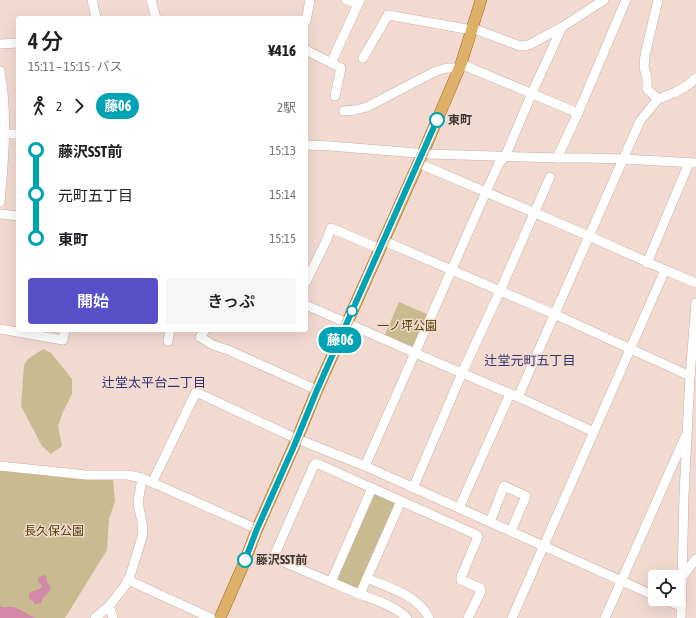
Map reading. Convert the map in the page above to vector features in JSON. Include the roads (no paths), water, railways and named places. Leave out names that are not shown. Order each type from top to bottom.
[{"type":"main road","points":[[220,618],[317,390],[460,66],[481,0]]},
{"type":"street","points":[[92,0],[96,16]]},
{"type":"street","points":[[151,0],[155,16]]},
{"type":"street","points":[[307,16],[310,0]]},
{"type":"street","points":[[331,62],[359,2],[346,0]]},
{"type":"street","points":[[363,58],[388,15],[472,29],[520,46],[529,45],[562,27],[604,0]]},
{"type":"street","points":[[557,158],[578,113],[626,0]]},
{"type":"street","points":[[658,0],[645,55],[644,67],[647,78],[647,89],[658,99]]},
{"type":"street","points":[[365,466],[499,163],[505,157],[562,27]]},
{"type":"street","points":[[0,44],[16,43]]},
{"type":"street","points":[[308,51],[341,68],[335,96]]},
{"type":"street","points":[[344,111],[368,107],[436,71],[460,66],[532,93],[578,113]]},
{"type":"street","points":[[0,72],[4,102],[0,202]]},
{"type":"street","points":[[460,508],[554,314],[640,121],[658,99],[676,92],[696,78]]},
{"type":"street","points":[[2,134],[16,134]]},
{"type":"street","points":[[308,145],[330,146],[420,158],[588,158],[693,163],[647,263]]},
{"type":"street","points":[[420,158],[486,192],[696,283]]},
{"type":"street","points":[[413,488],[462,373],[550,177]]},
{"type":"street","points":[[0,214],[16,216]]},
{"type":"street","points":[[308,278],[331,228],[452,270],[631,348],[690,376]]},
{"type":"street","points":[[512,618],[665,270]]},
{"type":"street","points":[[682,570],[690,376],[696,302]]},
{"type":"street","points":[[308,306],[514,395],[594,432]]},
{"type":"street","points":[[0,330],[63,340],[65,332]]},
{"type":"street","points":[[168,341],[170,332]]},
{"type":"street","points":[[204,332],[200,337],[213,345],[228,350],[317,390]]},
{"type":"street","points":[[152,483],[196,392],[297,439],[365,466],[648,593]]},
{"type":"street","points":[[605,618],[688,430]]},
{"type":"street","points":[[408,618],[395,609],[277,560],[275,554],[316,463],[477,534],[478,537],[461,577],[461,580],[480,588],[481,590],[468,618]]},
{"type":"street","points":[[0,466],[86,475],[128,475],[142,478],[257,529]]},
{"type":"street","points":[[95,618],[109,606],[124,587],[130,576],[143,534],[138,503],[142,478]]},
{"type":"street","points":[[490,522],[504,486],[526,496],[511,531]]},
{"type":"street","points":[[331,582],[372,488]]},
{"type":"street","points":[[360,594],[401,501]]},
{"type":"street","points":[[465,529],[472,514]]},
{"type":"street","points":[[684,574],[696,559]]},
{"type":"street","points":[[367,578],[405,595],[418,603],[429,618]]},
{"type":"street","points":[[128,580],[211,618]]},
{"type":"street","points":[[109,606],[113,618]]},
{"type":"street","points":[[681,606],[681,618]]},
{"type":"place","name":"東町","points":[[437,120]]},
{"type":"place","name":"藤沢SST前","points":[[245,560]]},
{"type":"district","name":"辻堂元町五丁目","points":[[530,360]]},
{"type":"district","name":"辻堂太平台二丁目","points":[[154,382]]},
{"type":"park label","name":"一ノ坪公園","points":[[407,326]]},
{"type":"park label","name":"長久保公園","points":[[54,531]]}]
